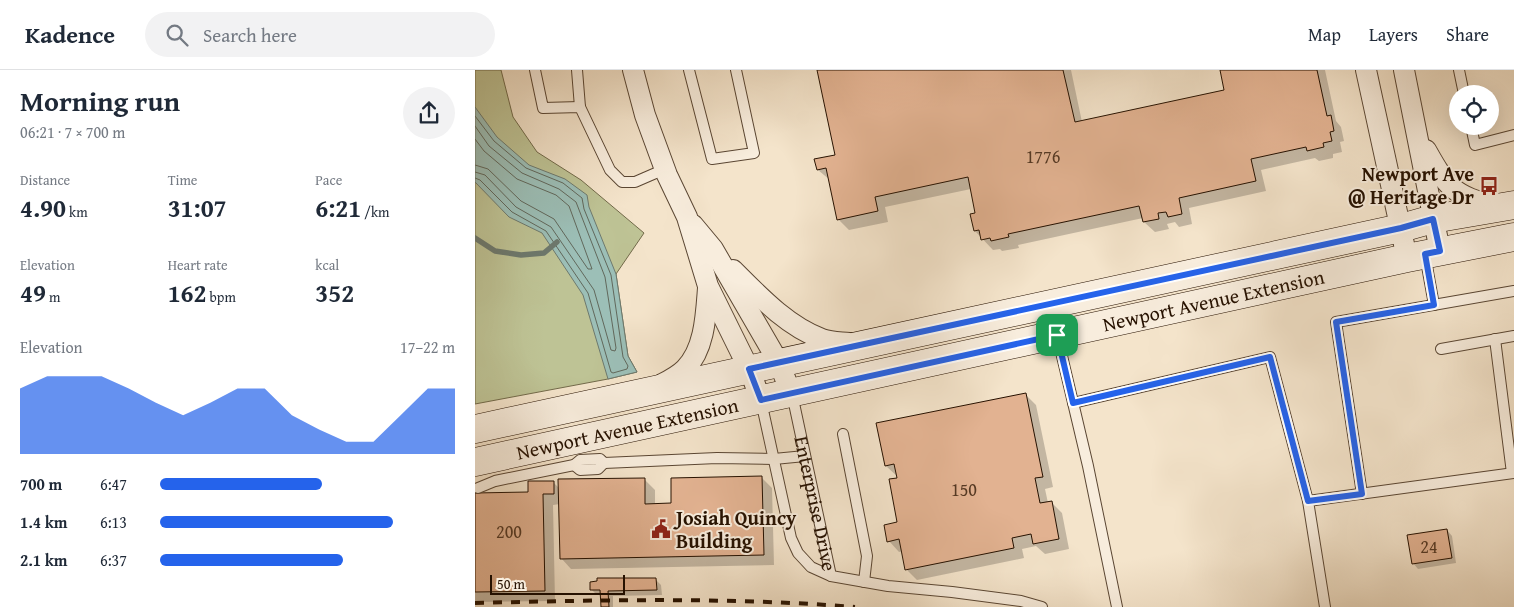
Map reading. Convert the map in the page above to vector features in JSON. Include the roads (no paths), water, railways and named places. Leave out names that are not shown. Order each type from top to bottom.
[{"type":"main road","name":"Newport Avenue Extension","points":[[475,429],[1401,228],[1433,219],[1510,206]]},
{"type":"main road","name":"Newport Avenue Extension","points":[[479,468],[791,393],[1424,254],[1514,237]]},
{"type":"street","name":"Enterprise Drive","points":[[633,70],[645,115],[665,169],[687,217],[708,286],[749,369],[761,400]]},
{"type":"street","points":[[1366,70],[1401,228],[1424,254]]},
{"type":"street","points":[[1404,70],[1433,219],[1424,254]]},
{"type":"street","points":[[1418,136],[1440,176],[1458,193],[1475,201],[1510,206]]},
{"type":"street","name":"Enterprise Drive","points":[[687,217],[713,249],[755,292],[801,330],[823,340],[865,345]]},
{"type":"street","name":"Enterprise Drive","points":[[713,249],[779,363],[791,393]]},
{"type":"street","name":"Enterprise Drive","points":[[655,389],[685,369],[698,349],[705,324],[708,286]]},
{"type":"lane","points":[[535,70],[543,108],[580,107]]},
{"type":"lane","points":[[577,70],[580,107],[610,170],[622,182],[635,182],[665,169]]},
{"type":"lane","points":[[689,70],[712,159],[754,153],[737,70]]},
{"type":"lane","points":[[1459,70],[1462,85]]},
{"type":"lane","points":[[1473,135],[1475,145],[1514,135]]},
{"type":"lane","points":[[1424,254],[1434,305]]},
{"type":"lane","points":[[1362,494],[1336,322],[1514,291]]},
{"type":"lane","points":[[1057,335],[1088,466],[1117,607]]},
{"type":"lane","points":[[1441,349],[1514,336]]},
{"type":"lane","points":[[1308,501],[1513,473],[1495,340]]},
{"type":"lane","points":[[1073,403],[1270,357],[1308,501],[1325,607]]},
{"type":"lane","name":"Enterprise Drive","points":[[791,393],[831,576]]},
{"type":"lane","name":"Enterprise Drive","points":[[761,400],[791,538],[798,554],[811,567],[831,576]]},
{"type":"lane","points":[[843,434],[867,556],[864,582]]},
{"type":"lane","points":[[479,468],[495,481],[574,465],[580,470],[599,469],[604,463],[717,458],[774,459],[805,456]]},
{"type":"lane","points":[[831,576],[864,582],[1012,600],[1042,607]]},
{"type":"water","points":[[475,107],[497,137],[529,165],[565,179],[587,195],[589,207],[616,274],[628,356],[637,372],[608,379],[583,295],[542,233],[509,217],[475,182]]},
{"type":"waterway","points":[[475,238],[495,251],[521,255],[544,253],[557,242]]},
{"type":"railway","points":[[475,603],[618,600],[760,602],[855,607]]},
{"type":"place","name":"Newport Ave @ Heritage Dr","points":[[1489,186]]},
{"type":"place","name":"Josiah Quincy Building","points":[[661,529]]}]
